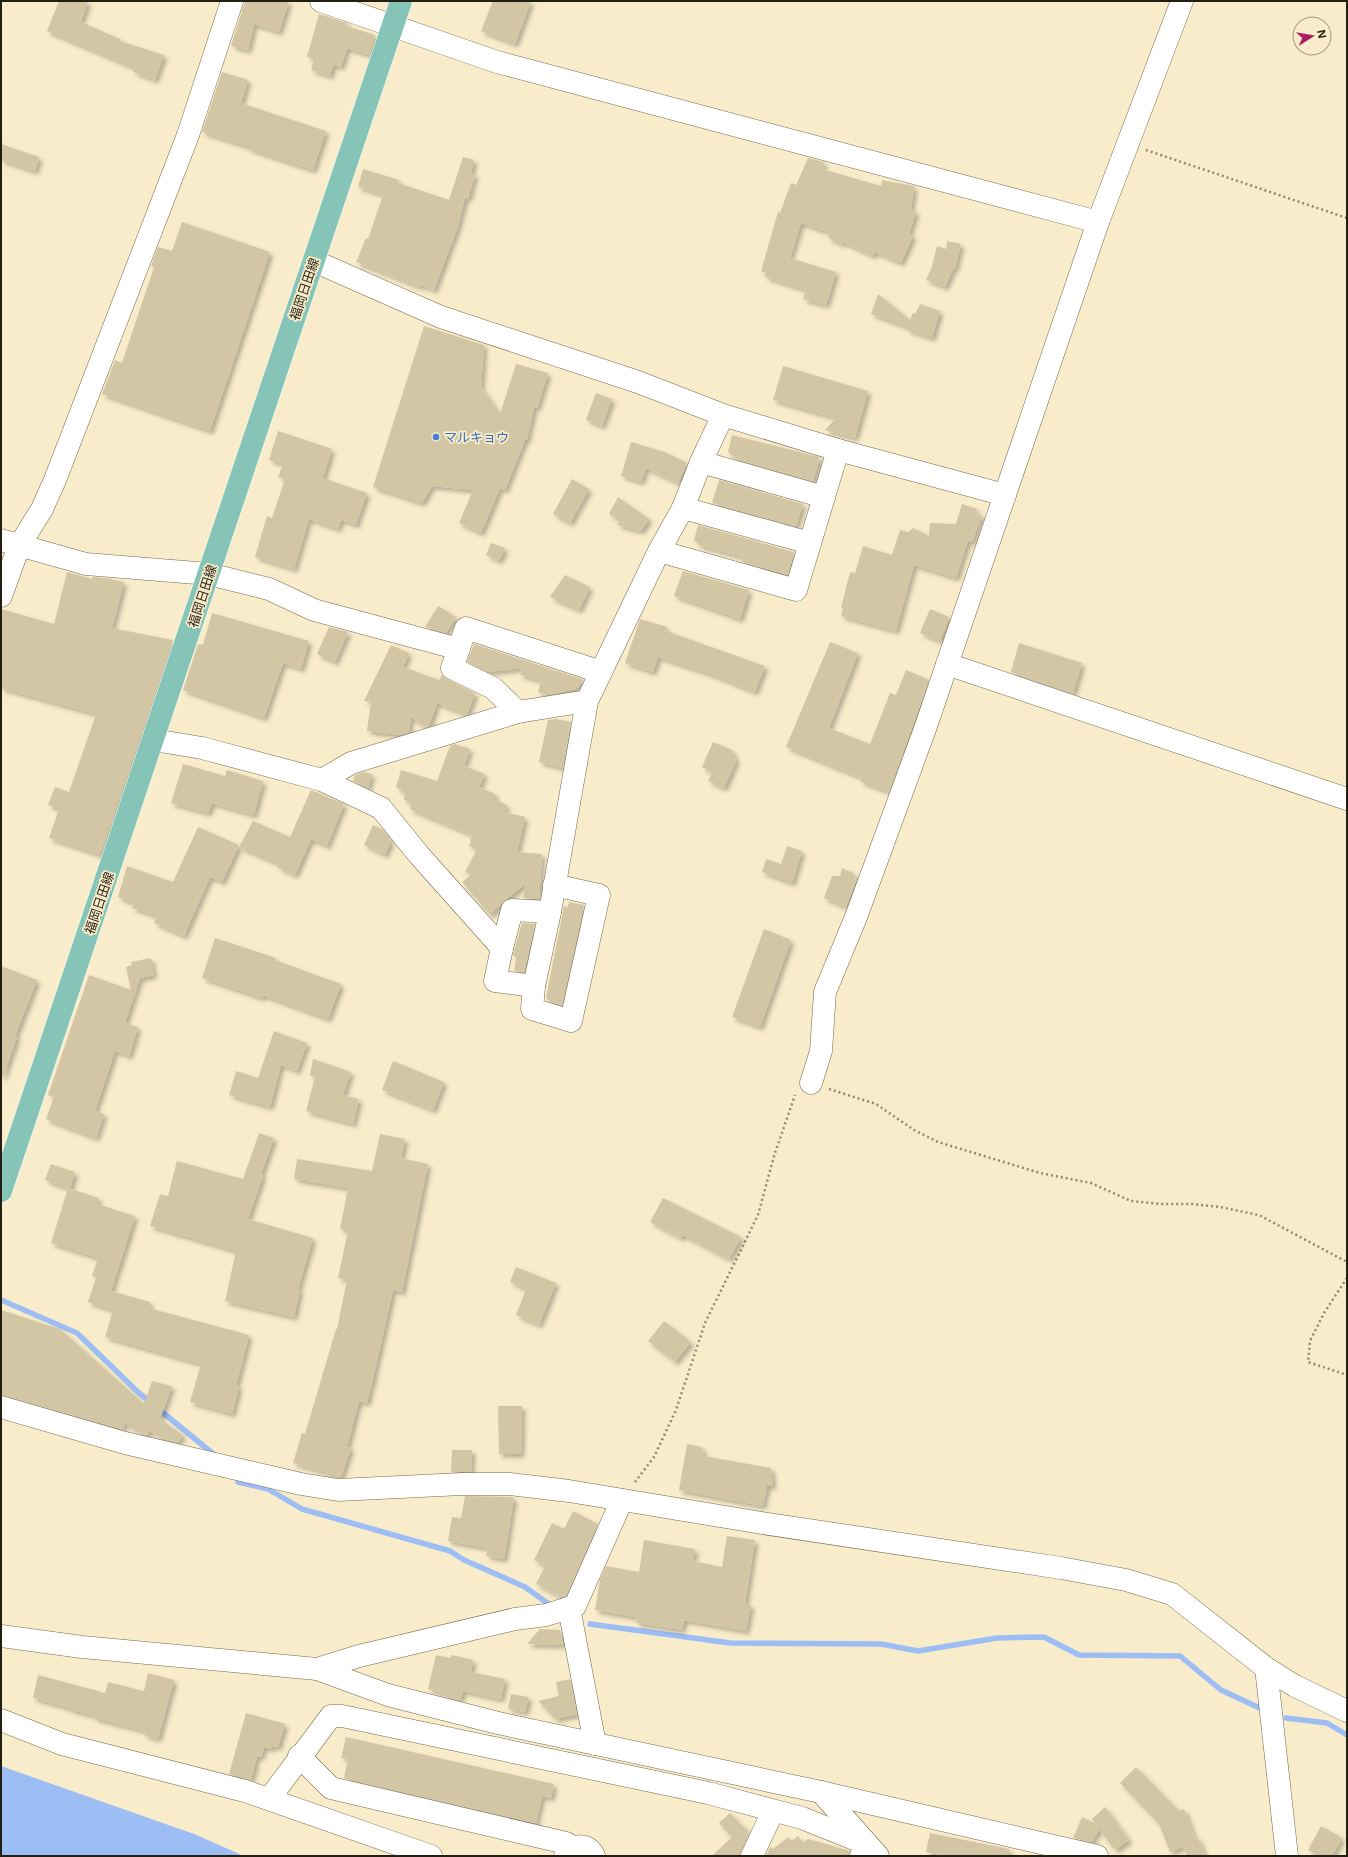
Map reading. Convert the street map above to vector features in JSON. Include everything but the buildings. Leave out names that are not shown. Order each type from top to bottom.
[{"type":"main road","name":"福岡日田線","points":[[1,1191],[154,740],[401,1]]},
{"type":"street","points":[[1,596],[10,543],[42,509],[58,473],[188,135],[232,1]]},
{"type":"street","points":[[321,1],[392,27],[497,62],[1098,222]]},
{"type":"street","points":[[811,1083],[821,1051],[825,992],[856,917],[900,799],[1098,222],[1182,1]]},
{"type":"street","points":[[314,261],[441,317],[638,382],[723,415],[838,450],[1005,495]]},
{"type":"street","points":[[554,885],[599,895],[571,1021],[532,1009],[534,986],[550,912],[554,885],[587,702],[659,551],[683,508],[701,462],[723,415]]},
{"type":"street","points":[[659,551],[796,590],[838,450]]},
{"type":"street","points":[[701,462],[824,497]]},
{"type":"street","points":[[683,508],[810,543]]},
{"type":"street","points":[[10,543],[86,564],[209,574],[269,589],[314,610],[459,649]]},
{"type":"street","points":[[518,712],[493,688],[452,668],[466,628],[601,672]]},
{"type":"street","points":[[947,664],[1347,799]]},
{"type":"street","points":[[322,780],[351,763],[518,712],[587,702]]},
{"type":"street","points":[[154,740],[202,748],[322,780],[381,808],[419,855],[502,948]]},
{"type":"street","points":[[534,986],[495,981],[512,910],[550,912]]},
{"type":"street","points":[[1,1407],[124,1443],[301,1484],[331,1489],[510,1484],[1061,1568],[1126,1580],[1172,1594],[1266,1668],[1295,1686],[1347,1711]]},
{"type":"street","points":[[317,1669],[359,1656],[515,1619],[546,1615],[575,1606],[622,1500]]},
{"type":"street","points":[[569,1608],[595,1744]]},
{"type":"street","points":[[1,1636],[82,1647],[317,1669],[388,1695],[498,1723],[821,1792],[1097,1856]]},
{"type":"street","points":[[1266,1668],[1287,1856]]},
{"type":"street","points":[[269,1799],[299,1756],[331,1716],[342,1716],[708,1793],[802,1818],[869,1852]]},
{"type":"street","points":[[1,1720],[62,1744],[245,1791],[431,1856]]},
{"type":"street","points":[[299,1756],[331,1788],[566,1843],[569,1852],[583,1846],[589,1849],[594,1856]]},
{"type":"street","points":[[821,1792],[869,1852]]},
{"type":"street","points":[[752,1856],[773,1811]]},
{"type":"path","points":[[1127,143],[1347,218]]},
{"type":"path","points":[[622,1500],[654,1457],[676,1410],[705,1323],[758,1215],[774,1156],[796,1094],[811,1083],[876,1104],[914,1130],[938,1142],[1040,1174],[1091,1183],[1131,1201],[1220,1207],[1259,1215],[1347,1262]]},
{"type":"path","points":[[1347,1278],[1324,1313],[1310,1341],[1308,1362],[1347,1375]]},
{"type":"water","points":[[1,1766],[194,1834],[244,1856],[1,1856]]},
{"type":"waterway","points":[[1,1300],[77,1333],[139,1393],[217,1457]]},
{"type":"waterway","points":[[238,1482],[268,1489],[302,1509],[450,1551],[464,1560],[525,1587],[553,1607]]},
{"type":"waterway","points":[[590,1624],[730,1643],[881,1644],[918,1651],[997,1638],[1044,1637],[1079,1655],[1180,1656],[1221,1690],[1264,1710]]},
{"type":"waterway","points":[[1286,1718],[1327,1723],[1347,1735]]},
{"type":"place","name":"マルキョウ","points":[[436,437]]}]
